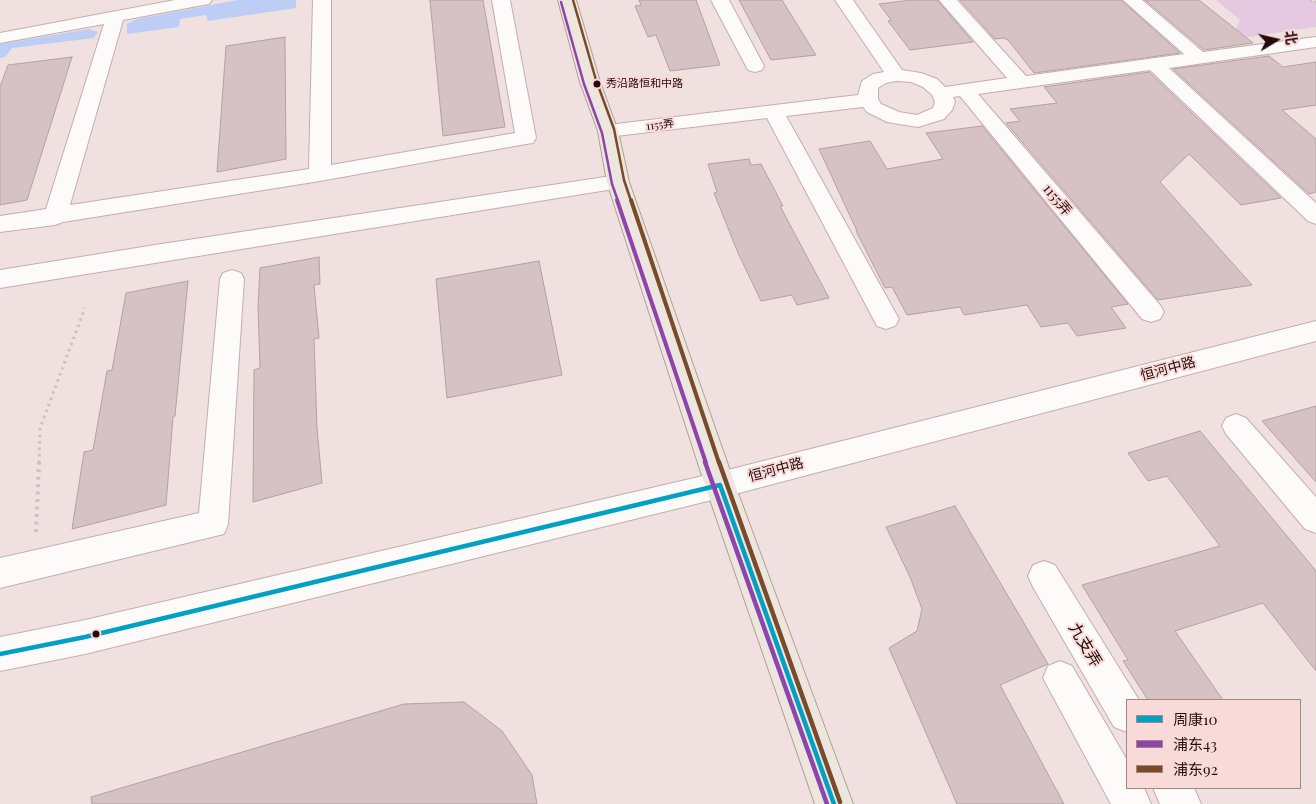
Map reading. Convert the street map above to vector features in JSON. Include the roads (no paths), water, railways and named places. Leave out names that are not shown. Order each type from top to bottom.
[{"type":"main road","points":[[567,0],[590,82],[608,131],[618,182],[720,485],[834,804]]},
{"type":"street","points":[[320,174],[322,0]]},
{"type":"street","points":[[0,224],[55,217],[320,174],[526,138],[501,0]]},
{"type":"street","points":[[720,0],[755,66]]},
{"type":"street","points":[[844,0],[896,75]]},
{"type":"street","points":[[948,0],[1020,81]]},
{"type":"street","points":[[1132,0],[1198,57]]},
{"type":"street","points":[[0,38],[196,1]]},
{"type":"street","points":[[55,217],[115,17]]},
{"type":"street","points":[[941,93],[1316,42]]},
{"type":"street","points":[[1154,64],[1316,216]]},
{"type":"street","points":[[896,75],[920,79],[941,93],[945,102],[942,110],[937,115],[918,121],[903,120],[882,113],[874,108],[868,100],[866,93],[869,85],[880,78],[896,75]]},
{"type":"street","name":"1155弄","points":[[964,89],[1151,312]]},
{"type":"street","name":"1155弄","points":[[608,131],[868,100]]},
{"type":"street","points":[[773,111],[886,319]]},
{"type":"street","points":[[0,279],[155,253],[618,182]]},
{"type":"street","points":[[0,573],[213,524],[232,279]]},
{"type":"street","name":"恒河中路","points":[[0,654],[85,637],[720,485],[1316,331]]},
{"type":"street","points":[[1236,426],[1316,519]]},
{"type":"street","name":"九支弄","points":[[1044,576],[1126,712]]},
{"type":"street","points":[[1060,678],[1132,804]]},
{"type":"street","points":[[1173,789],[1182,804]]},
{"type":"water","points":[[238,0],[296,0],[296,8],[208,21],[206,15],[180,19],[179,27],[127,34],[127,24],[137,19]]},
{"type":"water","points":[[89,29],[98,32],[94,38],[12,48],[5,57],[0,58],[0,44]]},
{"type":"place","name":"秀沿路恒和中路","points":[[597,84]]}]
